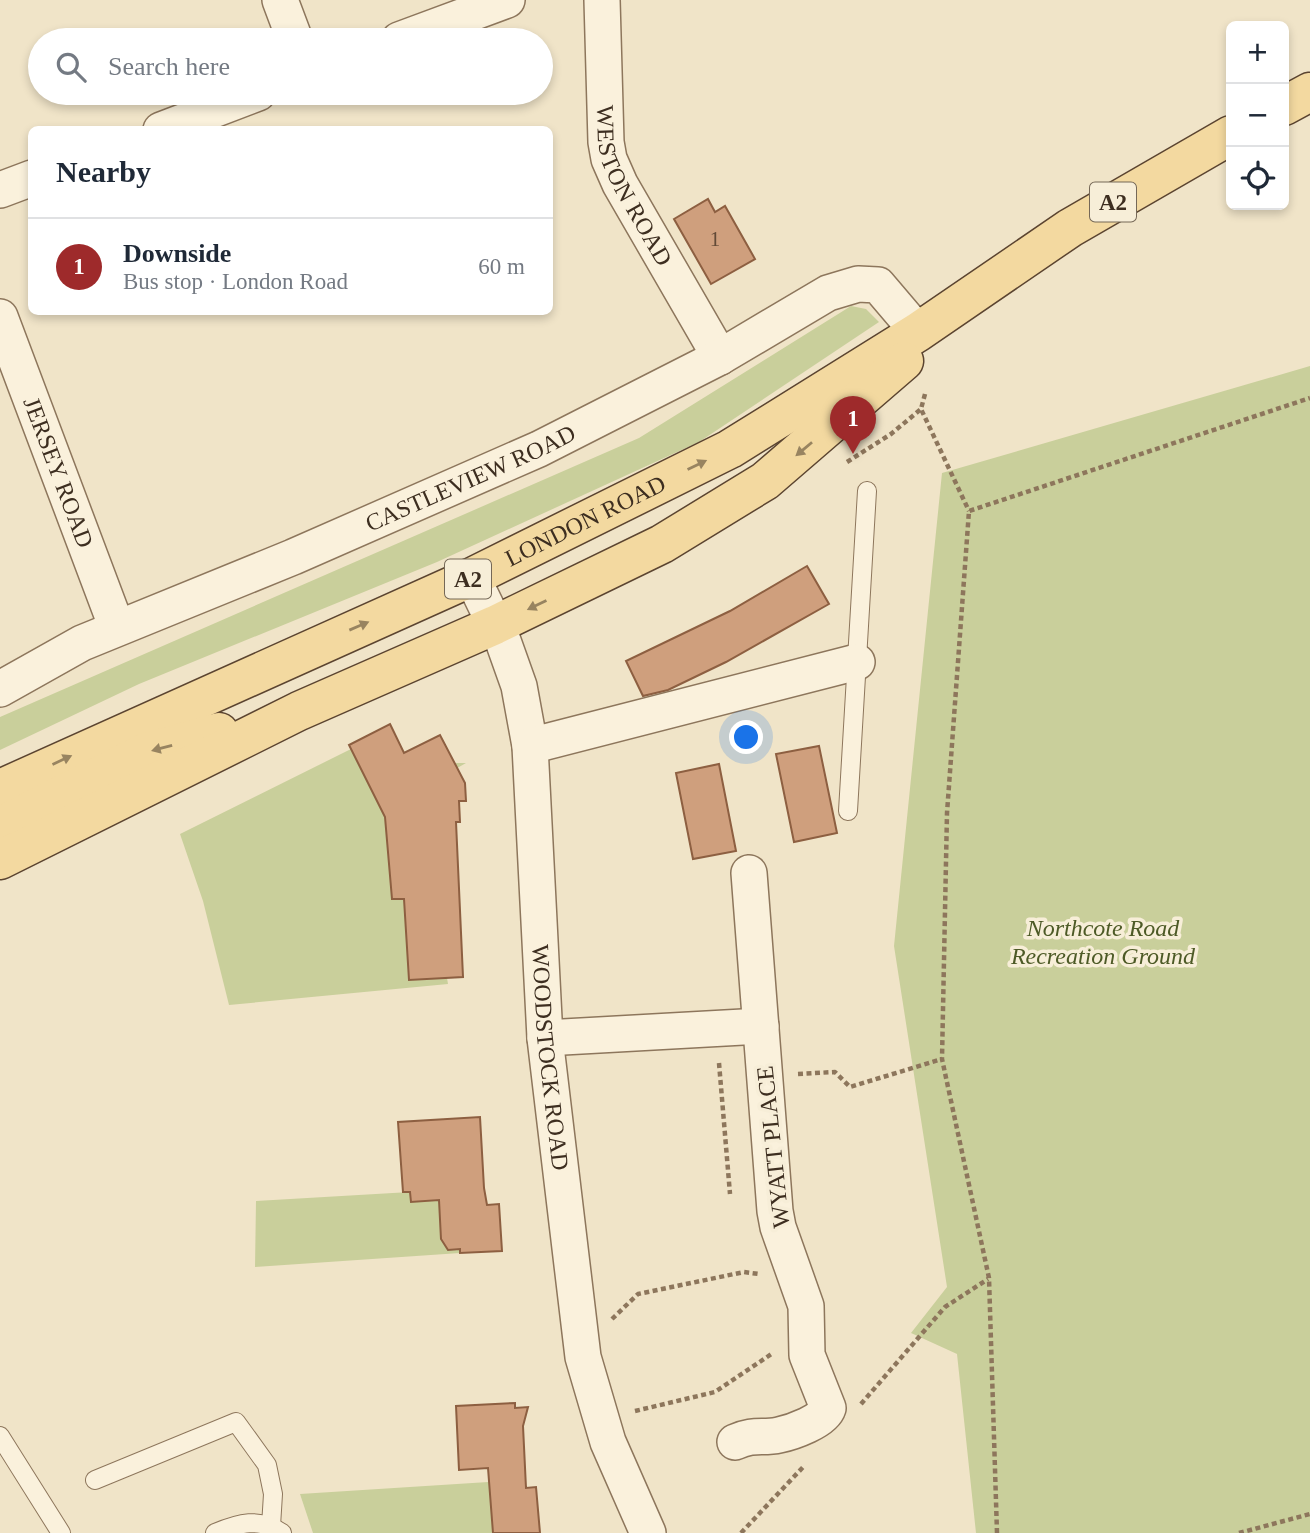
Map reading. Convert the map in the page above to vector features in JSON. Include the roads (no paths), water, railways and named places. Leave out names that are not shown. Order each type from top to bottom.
[{"type":"main road","points":[[1289,103],[1310,92]]},
{"type":"main road","name":"LONDON ROAD","points":[[0,789],[199,697],[472,578],[730,449],[918,332],[1070,228],[1226,138]]},
{"type":"main road","name":"LONDON ROAD","points":[[0,860],[299,711],[495,625],[662,544],[765,481],[857,404],[914,351],[918,332]]},
{"type":"main road","name":"LONDON ROAD","points":[[199,697],[344,659],[444,619],[495,625]]},
{"type":"main road","name":"A2","points":[[0,826],[146,752],[299,711]]},
{"type":"street","points":[[279,0],[290,28]]},
{"type":"street","points":[[431,28],[507,0]]},
{"type":"street","name":"WESTON ROAD","points":[[601,0],[609,159],[620,184],[720,357]]},
{"type":"street","points":[[171,126],[227,105]]},
{"type":"street","points":[[0,190],[28,180]]},
{"type":"street","name":"CASTLEVIEW ROAD","points":[[0,689],[54,656],[293,557],[539,449],[720,357],[828,293],[866,283],[883,289],[918,332]]},
{"type":"street","name":"JERSEY ROAD","points":[[0,317],[117,628]]},
{"type":"street","name":"WOODSTOCK ROAD","points":[[472,578],[495,625],[519,686],[530,746],[545,1038],[583,1357],[608,1442],[648,1533]]},
{"type":"street","points":[[530,746],[857,662]]},
{"type":"street","name":"WYATT PLACE","points":[[735,1442],[753,1435],[782,1435],[820,1417],[828,1408],[806,1350],[806,1306],[778,1227],[748,873]]},
{"type":"street","points":[[545,1038],[761,1026]]},
{"type":"lane","points":[[848,811],[867,491]]},
{"type":"lane","points":[[95,1480],[236,1422],[267,1465],[277,1529],[257,1522],[240,1524],[215,1533]]},
{"type":"lane","points":[[0,1436],[61,1533]]},
{"type":"place","name":"Downside","points":[[853,454]]},
{"type":"park label","name":"Northcote Road Recreation Ground","points":[[1103,942]]}]
